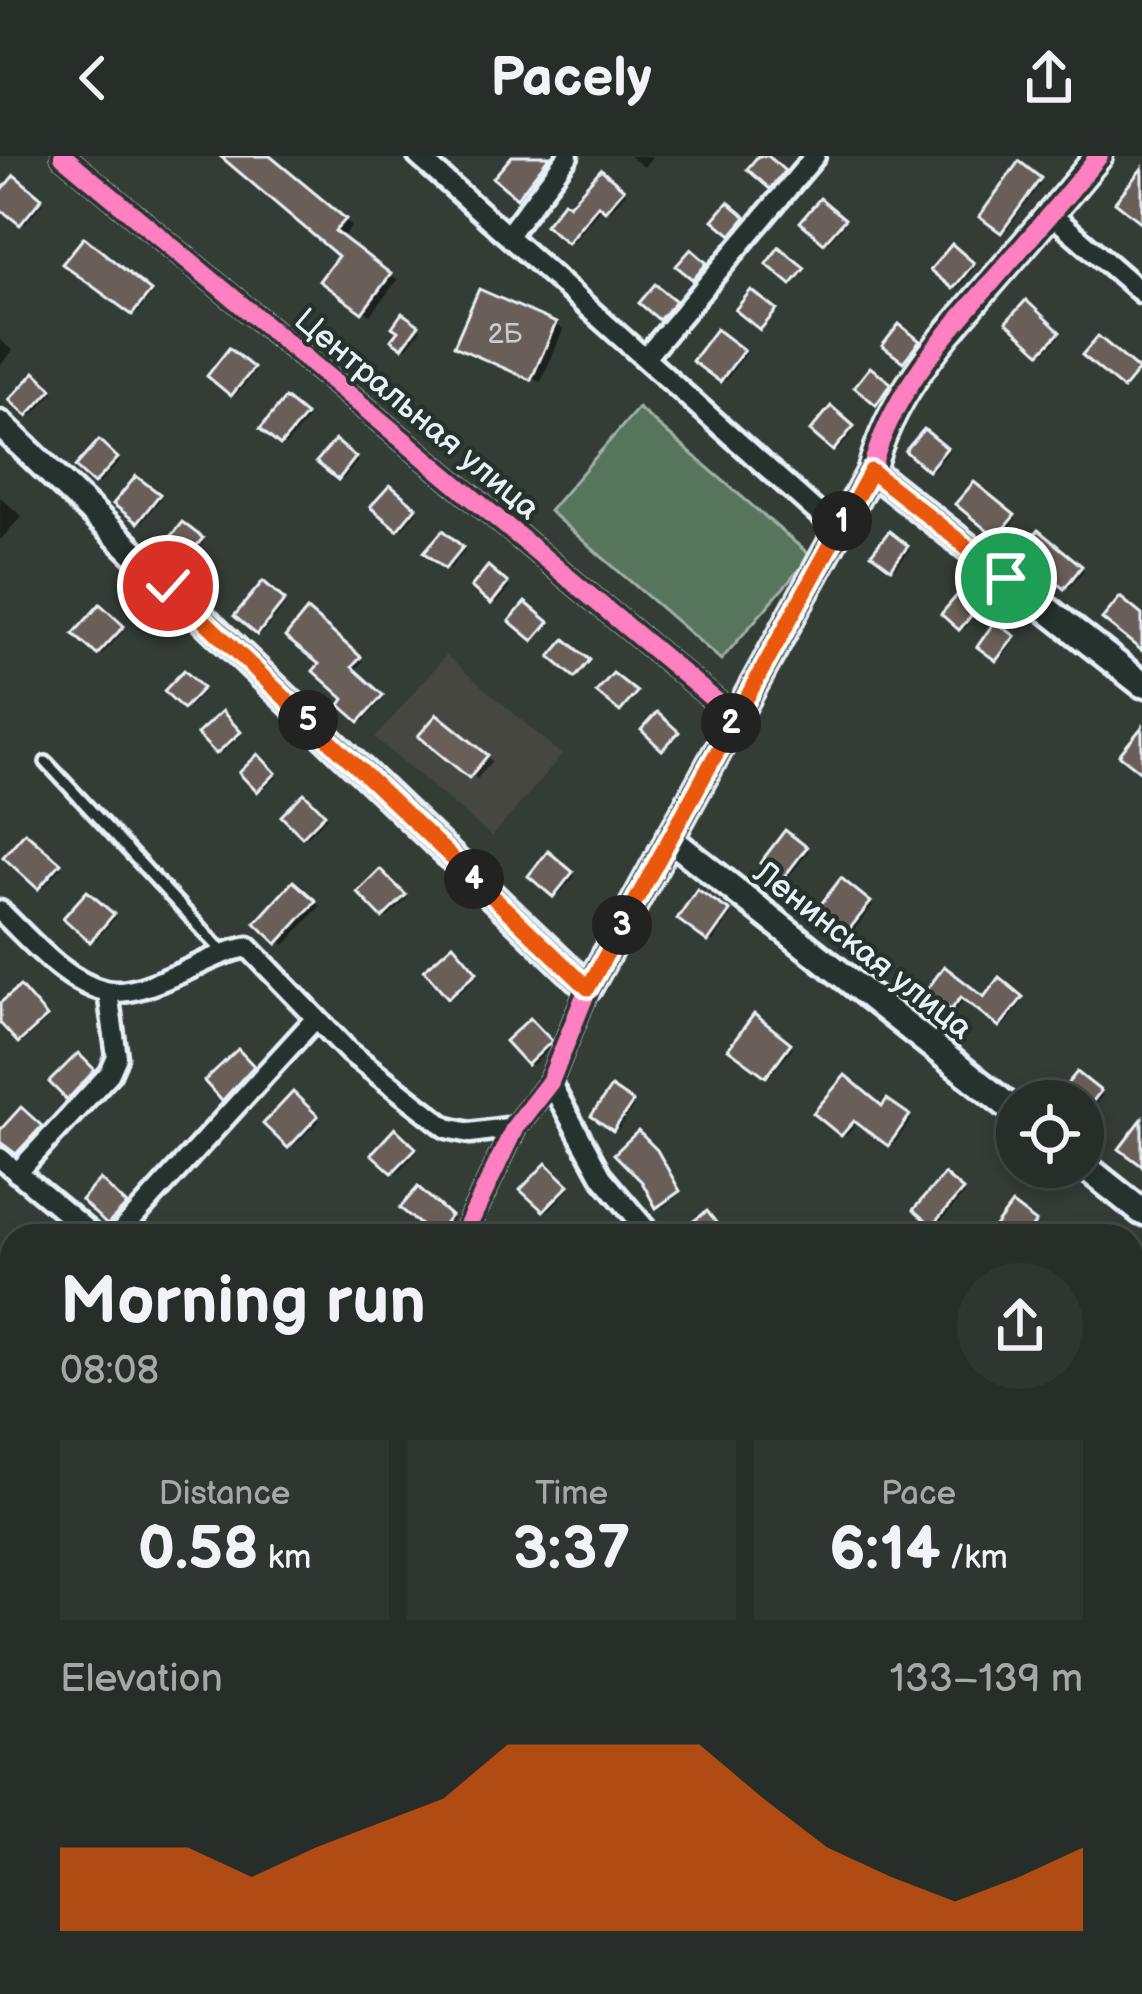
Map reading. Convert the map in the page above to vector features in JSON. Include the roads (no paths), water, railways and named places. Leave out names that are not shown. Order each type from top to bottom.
[{"type":"street","name":"Центральная улица","points":[[63,156],[735,716]]},
{"type":"street","points":[[418,156],[837,530]]},
{"type":"street","points":[[508,235],[568,156]]},
{"type":"street","points":[[645,358],[814,156]]},
{"type":"street","points":[[469,1224],[515,1127],[550,1082],[588,988],[871,471],[880,436],[913,379],[1099,156]]},
{"type":"street","points":[[1051,214],[1142,293]]},
{"type":"street","points":[[0,424],[588,988]]},
{"type":"street","points":[[871,471],[1142,684]]},
{"type":"street","name":"Ленинская улица","points":[[669,838],[996,1096]]},
{"type":"street","points":[[0,911],[52,959],[87,984],[108,992],[136,989],[223,952],[248,947],[349,1052],[447,1128],[470,1133],[515,1127]]},
{"type":"street","points":[[17,1172],[110,1073],[117,1057],[108,992]]},
{"type":"street","points":[[128,1224],[316,1018]]},
{"type":"street","points":[[550,1082],[602,1177],[642,1224]]},
{"type":"street","points":[[0,1158],[80,1224]]},
{"type":"street","points":[[1104,1182],[1142,1212]]},
{"type":"lane","points":[[46,763],[223,952]]}]
